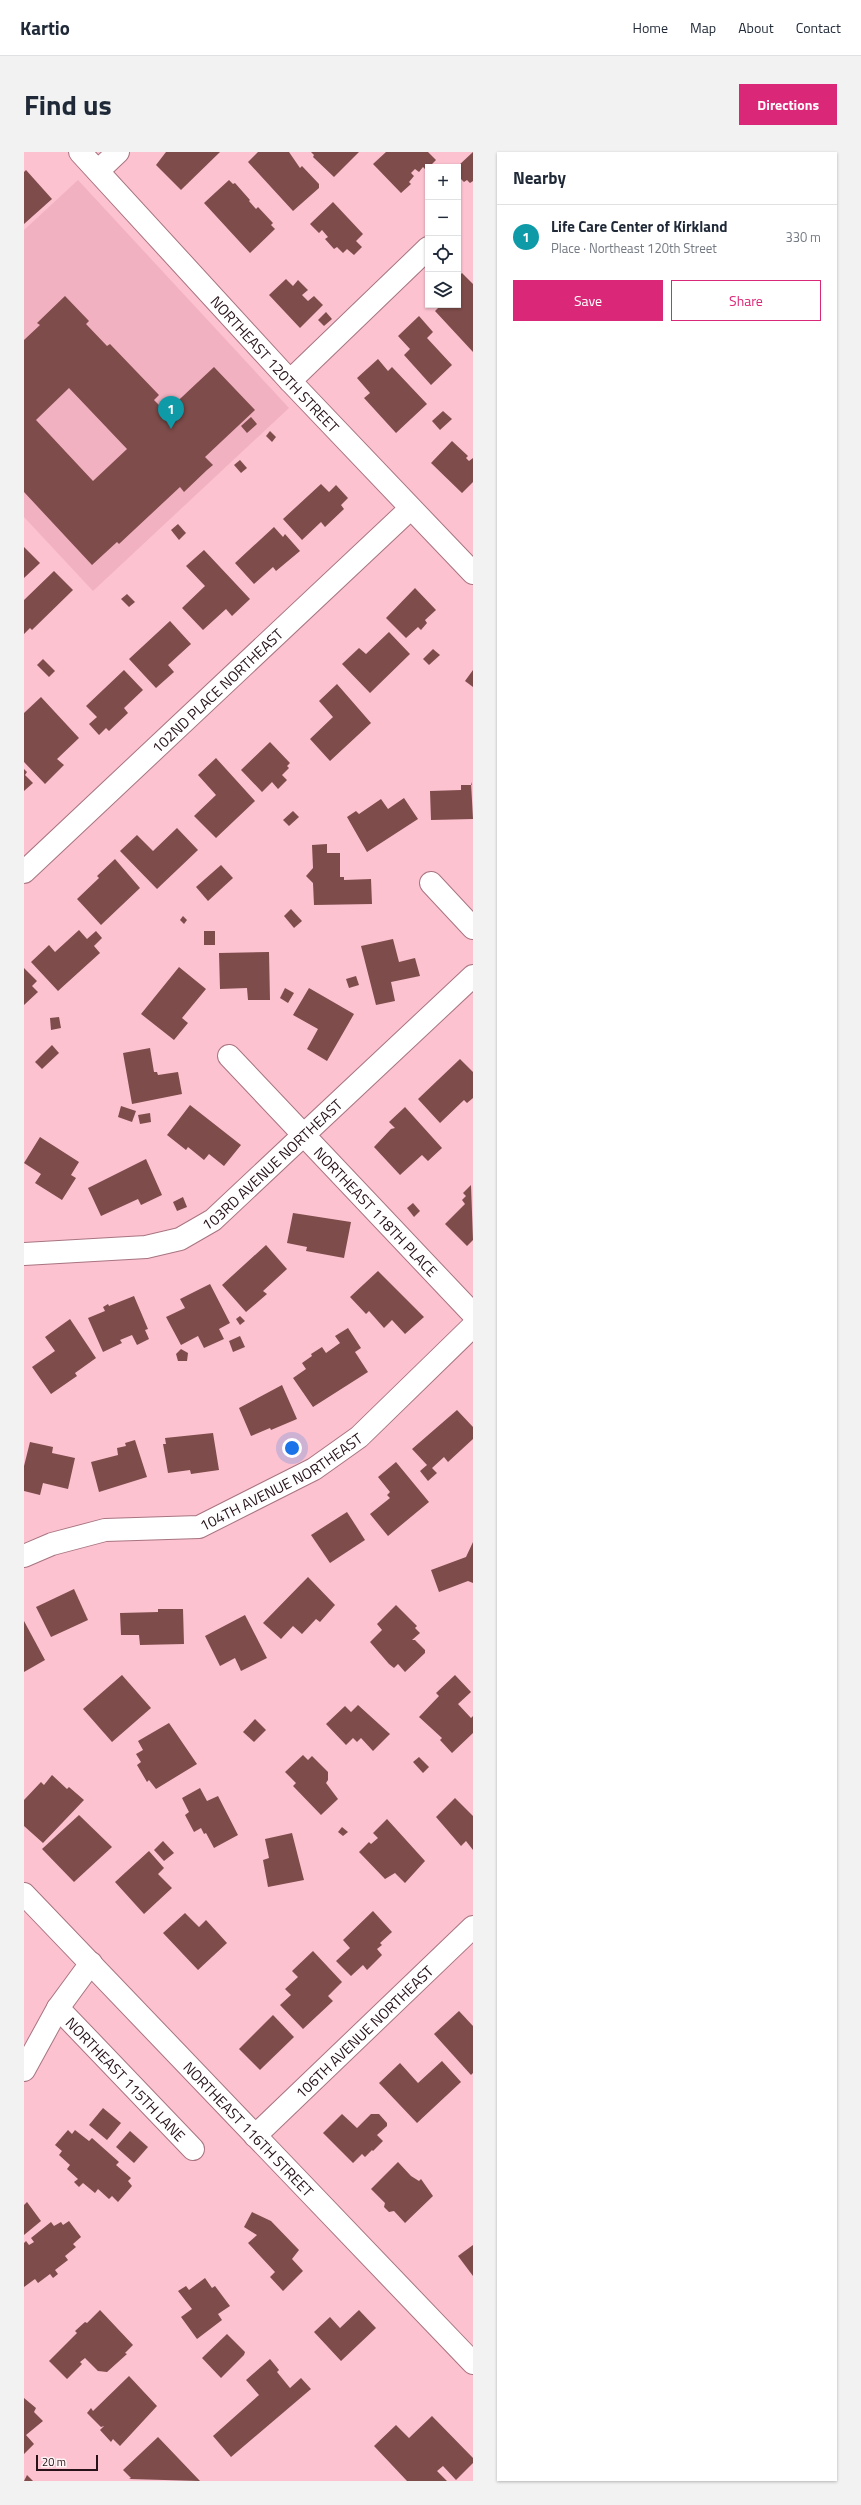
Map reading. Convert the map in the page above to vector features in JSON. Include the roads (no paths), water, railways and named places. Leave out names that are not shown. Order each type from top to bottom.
[{"type":"street","name":"NORTHEAST 120TH STREET","points":[[80,152],[290,381],[473,573]]},
{"type":"street","points":[[98,171],[118,152]]},
{"type":"street","points":[[290,381],[425,251]]},
{"type":"street","name":"102ND PLACE NORTHEAST","points":[[24,872],[410,508]]},
{"type":"street","points":[[431,883],[473,928]]},
{"type":"street","name":"103RD AVENUE NORTHEAST","points":[[24,1254],[146,1247],[180,1239],[213,1220],[473,976]]},
{"type":"street","name":"NORTHEAST 118TH PLACE","points":[[229,1056],[473,1314]]},
{"type":"street","name":"104TH AVENUE NORTHEAST","points":[[24,1556],[52,1544],[105,1530],[199,1527],[314,1469],[359,1436],[473,1326]]},
{"type":"street","name":"NORTHEAST 116TH STREET","points":[[24,1894],[473,2363]]},
{"type":"street","name":"106TH AVENUE NORTHEAST","points":[[255,2136],[473,1927]]},
{"type":"street","points":[[24,2070],[58,2008],[90,1963]]},
{"type":"street","name":"NORTHEAST 115TH LANE","points":[[58,2008],[193,2149]]},
{"type":"place","name":"Life Care Center of Kirkland","points":[[171,429]]}]
